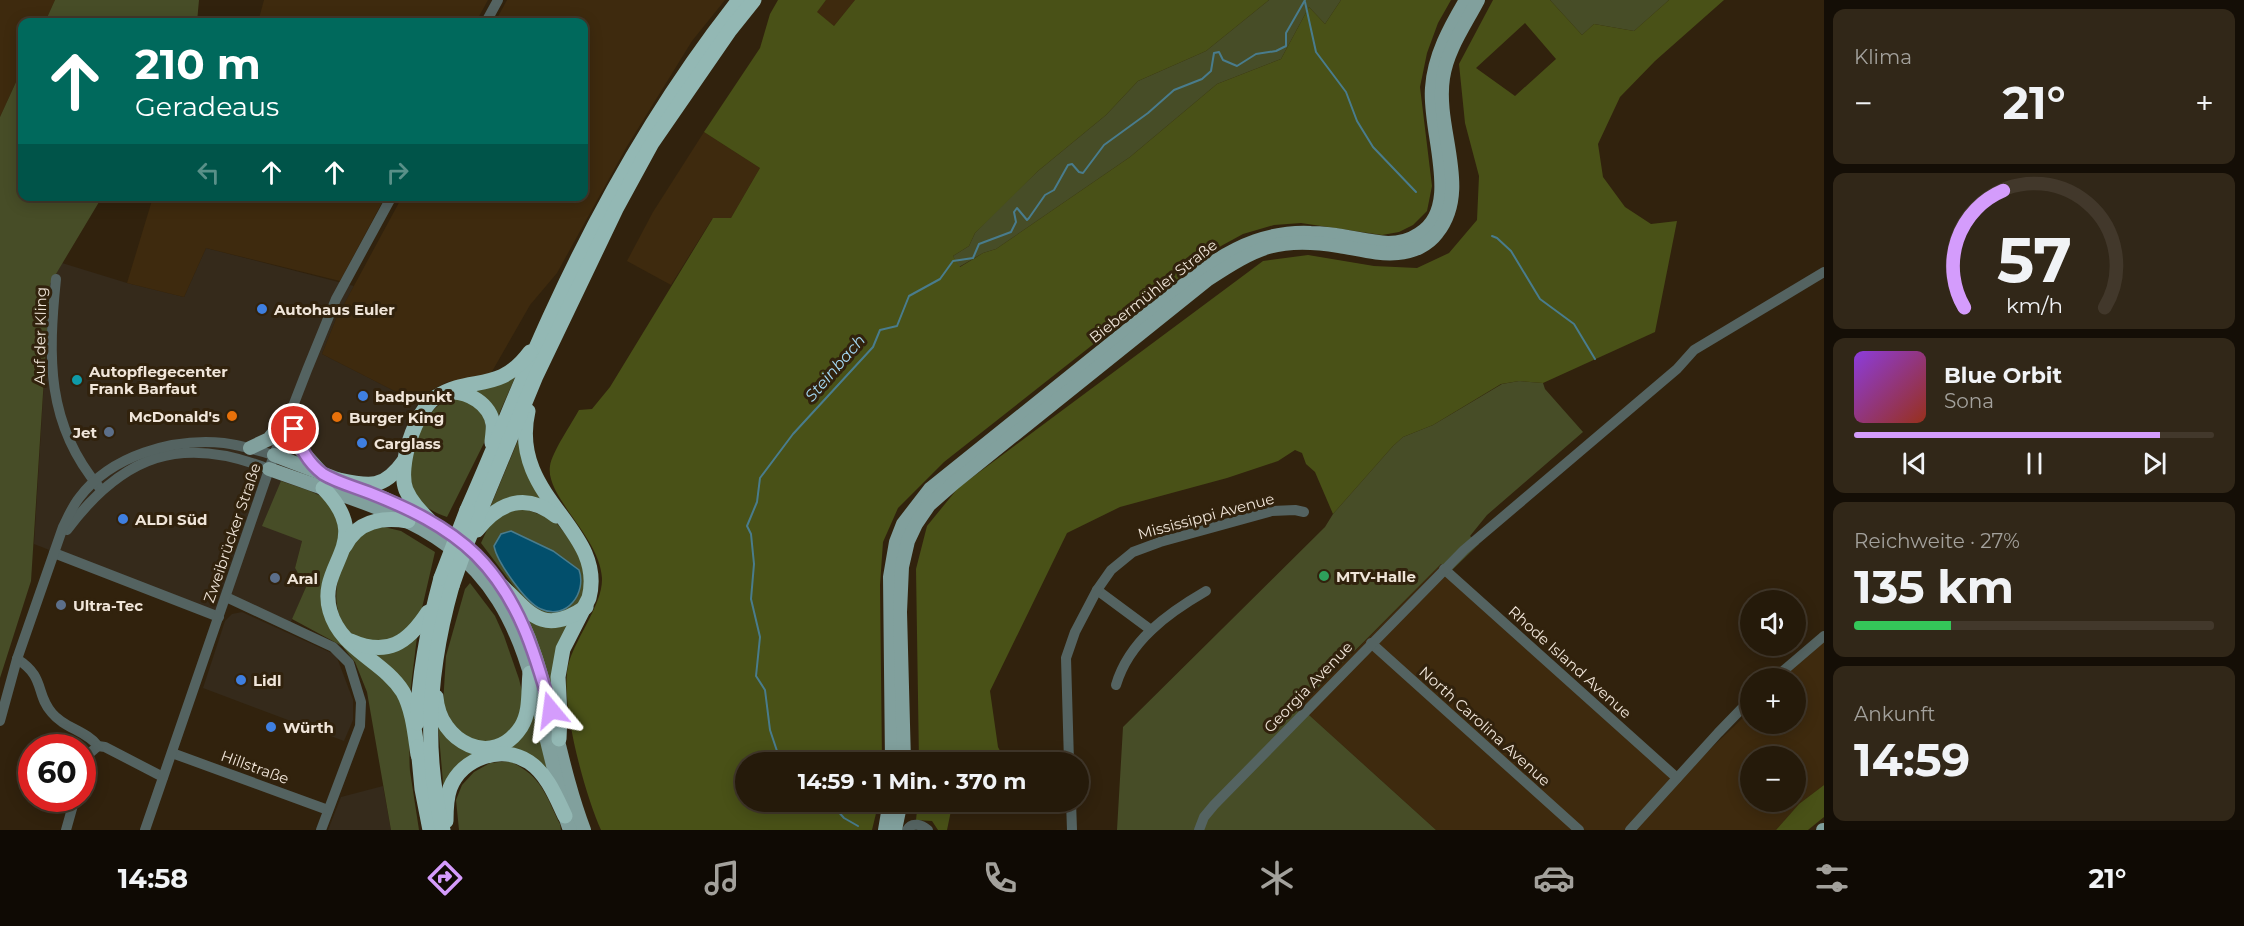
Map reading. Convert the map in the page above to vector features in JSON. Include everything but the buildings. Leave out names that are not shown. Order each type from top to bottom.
[{"type":"highway","points":[[489,460],[541,338],[602,211],[674,89],[739,0]]},
{"type":"highway","points":[[445,830],[432,770],[430,741],[434,666],[447,582],[536,376],[595,251],[652,143],[730,30],[754,0]]},
{"type":"highway","points":[[429,520],[413,503],[406,489],[403,474],[404,461],[424,409],[436,396],[503,377],[521,362],[541,338]]},
{"type":"highway","points":[[536,376],[525,424],[527,458],[538,483],[581,545],[591,569],[592,589],[586,607],[563,649],[558,677],[560,716],[558,739]]},
{"type":"highway","points":[[343,637],[374,648],[396,645],[412,634],[447,582],[467,543],[489,460],[494,426],[491,416],[480,402],[456,392],[447,392]]},
{"type":"highway","points":[[339,480],[371,485],[380,483],[393,475],[404,461]]},
{"type":"highway","points":[[324,481],[346,522],[341,554],[328,595],[332,619],[343,637],[388,674],[403,692],[412,718],[430,830]]},
{"type":"highway","points":[[476,516],[503,506],[530,502],[542,506],[570,528]]},
{"type":"highway","points":[[341,554],[348,540],[363,525],[391,519],[408,521]]},
{"type":"highway","points":[[501,585],[534,615],[552,622],[562,620],[586,607]]},
{"type":"highway","points":[[418,755],[417,721],[421,665],[434,603]]},
{"type":"highway","points":[[434,666],[437,709],[442,721],[459,741],[470,746],[484,748],[505,742],[520,728],[527,713],[530,673]]},
{"type":"highway","points":[[445,830],[446,804],[450,788],[458,774],[475,761],[496,754],[513,755],[528,761],[538,770],[548,783],[567,823]]},
{"type":"main road","name":"Biebermühler Straße","points":[[892,752],[890,585],[896,542],[906,519],[930,489],[1226,254],[1254,240],[1280,234],[1312,232],[1393,243],[1410,239],[1426,230],[1436,216],[1442,196],[1441,172],[1431,108],[1433,78],[1444,40],[1466,0]]},
{"type":"main road","points":[[904,752],[901,573],[908,541],[925,510],[954,483],[1207,279],[1242,257],[1268,247],[1302,242],[1379,253],[1397,253],[1415,250],[1433,238],[1446,222],[1453,198],[1441,99],[1443,77],[1451,50],[1478,0]]},
{"type":"main road","points":[[250,448],[269,439],[290,413]]},
{"type":"main road","points":[[290,413],[301,450],[324,481]]},
{"type":"main road","points":[[272,462],[324,481],[408,521],[449,545],[489,585],[512,626],[530,673],[567,823]]},
{"type":"main road","points":[[324,481],[339,480],[387,499],[429,520],[475,555],[501,585],[516,609],[532,648],[584,830]]},
{"type":"main road","points":[[885,830],[888,812]]},
{"type":"main road","points":[[895,830],[899,812]]},
{"type":"street","points":[[488,18],[498,0]]},
{"type":"street","name":"Zweibrücker Straße","points":[[145,830],[290,413],[336,299],[389,201]]},
{"type":"street","name":"Georgia Avenue","points":[[1199,830],[1204,817],[1214,805],[1464,550],[1677,369],[1694,350],[1824,272]]},
{"type":"street","name":"Auf der Kling","points":[[56,279],[52,344],[55,399],[60,419],[76,456],[98,485]]},
{"type":"street","points":[[0,721],[17,658],[58,542],[85,507],[98,485],[118,465],[134,457],[171,445],[214,442],[250,448],[272,462]]},
{"type":"street","points":[[98,485],[137,465],[179,453],[204,452],[272,462]]},
{"type":"street","name":"Mississippi Avenue","points":[[1069,752],[1066,658],[1075,632],[1097,590],[1118,563],[1142,548],[1272,511],[1304,512]]},
{"type":"street","name":"Zweibrücker Straße","points":[[54,554],[219,617]]},
{"type":"street","name":"Rhode Island Avenue","points":[[1444,569],[1677,778]]},
{"type":"street","points":[[1097,590],[1151,630]]},
{"type":"street","points":[[1116,685],[1129,657],[1151,630],[1178,608],[1206,591]]},
{"type":"street","points":[[226,597],[333,647],[349,663],[359,692],[362,713],[360,726],[321,830]]},
{"type":"street","points":[[1787,668],[1824,636]]},
{"type":"street","name":"North Carolina Avenue","points":[[1371,644],[1579,830]]},
{"type":"street","points":[[17,658],[37,677],[47,705],[52,714],[61,722],[98,746],[105,747],[163,777]]},
{"type":"street","points":[[1630,830],[1740,711]]},
{"type":"street","name":"Hillstraße","points":[[172,753],[328,810]]},
{"type":"street","points":[[66,830],[71,812]]},
{"type":"street","points":[[1071,812],[1072,830]]},
{"type":"street","points":[[907,830],[918,824],[928,830]]},
{"type":"shaded area","points":[[0,0],[55,0],[47,18],[18,18],[18,78],[0,117]]},
{"type":"shaded area","points":[[264,0],[488,0],[478,18],[259,18]]},
{"type":"shaded area","points":[[507,0],[725,0],[692,41],[626,148],[557,273],[530,305],[490,375],[447,382],[428,392],[418,403],[322,354],[336,319],[400,201],[588,201],[588,18],[497,18]]},
{"type":"shaded area","points":[[826,0],[855,0],[834,26],[816,12]]},
{"type":"shaded area","points":[[704,132],[760,168],[731,218],[712,219],[671,285],[627,261],[653,212]]},
{"type":"shaded area","points":[[152,201],[383,201],[340,281],[206,248],[184,297],[127,283]]},
{"type":"shaded area","points":[[206,248],[354,286],[336,319],[322,354],[418,403],[399,458],[393,467],[330,502],[281,481],[302,541],[295,568],[306,587],[288,629],[229,603],[223,618],[34,544],[50,284],[62,263],[127,283],[184,297]]},
{"type":"shaded area","points":[[1441,564],[1677,781],[1740,721],[1740,734],[1806,734],[1806,668],[1793,668],[1824,641],[1824,785],[1806,799],[1806,746],[1740,746],[1740,812],[1792,812],[1776,830],[1436,830],[1309,715],[1298,709]]},
{"type":"shaded area","points":[[242,612],[336,655],[353,700],[353,720],[344,741],[203,688],[225,621],[232,614]]},
{"type":"shaded area","points":[[383,786],[391,830],[328,830],[341,797]]},
{"type":"green space","points":[[55,0],[199,0],[197,18],[47,18]]},
{"type":"green space","points":[[778,0],[826,0],[817,12],[834,26],[855,0],[1269,0],[1206,51],[1138,81],[1106,115],[1038,171],[975,233],[969,246],[953,256],[960,267],[983,253],[996,249],[1130,157],[1217,84],[1281,59],[1309,7],[1325,24],[1341,0],[1451,0],[1438,23],[1427,53],[1420,87],[1432,186],[1427,211],[1413,225],[1399,232],[1382,235],[1301,223],[1274,225],[1243,234],[1221,246],[944,462],[898,508],[883,542],[880,585],[882,752],[735,752],[735,812],[876,812],[872,830],[601,830],[575,746],[567,699],[567,678],[569,662],[594,609],[602,578],[599,563],[592,548],[556,491],[551,478],[550,466],[558,446],[579,410],[592,409],[610,387],[713,218],[731,218],[760,168],[704,132],[760,48],[770,14]]},
{"type":"green space","points":[[1269,0],[1341,0],[1325,24],[1309,7],[1281,59],[1217,84],[1130,157],[996,249],[983,253],[959,267],[953,256],[969,246],[975,233],[998,209],[1038,171],[1106,115],[1138,81],[1206,51]]},
{"type":"green space","points":[[1493,0],[1550,0],[1582,35],[1594,24],[1634,31],[1669,0],[1724,0],[1655,61],[1620,97],[1598,144],[1603,177],[1625,207],[1651,224],[1677,221],[1655,332],[1543,383],[1519,381],[1501,384],[1433,425],[1403,437],[1333,514],[1315,472],[1306,464],[1302,453],[1295,450],[1278,461],[1227,478],[1120,507],[1067,533],[990,691],[1001,752],[919,752],[916,569],[927,526],[958,488],[1263,261],[1308,255],[1374,266],[1417,268],[1449,253],[1477,220],[1479,176],[1465,123],[1459,64]],"holes":[[[1525,23],[1556,59],[1515,96],[1476,68]]]},
{"type":"green space","points":[[1550,0],[1669,0],[1634,31],[1594,24],[1582,35]]},
{"type":"green space","points":[[18,78],[18,201],[100,201],[50,284],[31,581],[0,678],[0,117]]},
{"type":"green space","points":[[516,375],[496,421],[467,390]]},
{"type":"green space","points":[[1519,381],[1543,383],[1545,389],[1583,432],[1487,515],[1470,536],[1479,544],[1450,572],[1441,564],[1298,708],[1309,715],[1436,830],[1117,830],[1123,727],[1325,527],[1333,514],[1403,437],[1433,425],[1502,384]]},
{"type":"green space","points":[[452,397],[468,401],[480,410],[486,432],[485,441],[447,517],[422,504],[413,493],[408,479],[424,423],[435,409]]},
{"type":"green space","points":[[519,438],[547,504],[516,497],[505,500],[489,510]]},
{"type":"green space","points":[[281,481],[326,499],[336,510],[340,520],[337,544],[323,583],[322,607],[336,636],[391,686],[405,707],[409,724],[410,771],[419,830],[391,830],[367,692],[355,662],[342,646],[292,619],[306,587],[295,568],[302,541],[262,526]]},
{"type":"green space","points":[[520,507],[554,520],[577,548],[585,573],[583,596],[579,603],[562,614],[543,614],[521,596],[481,543],[492,519]]},
{"type":"green space","points":[[384,527],[401,531],[435,552],[422,608],[416,622],[386,643],[358,638],[347,628],[340,616],[337,601],[337,585],[347,554],[366,531]]},
{"type":"green space","points":[[470,583],[495,616],[504,636],[524,699],[517,724],[504,737],[492,742],[469,738],[456,730],[443,704],[446,656],[465,589]]},
{"type":"green space","points":[[526,616],[576,620],[553,700],[538,645]]},
{"type":"green space","points":[[417,637],[410,694],[366,653]]},
{"type":"green space","points":[[534,709],[552,779],[496,751],[444,794],[438,724],[494,749]]},
{"type":"green space","points":[[509,761],[536,780],[546,795],[561,830],[459,830],[456,800],[462,785],[474,772],[490,763]]},
{"type":"green space","points":[[1824,785],[1824,817],[1808,830],[1776,830],[1792,812],[1806,812],[1806,799]]},
{"type":"green space","points":[[917,812],[951,812],[947,830],[938,830],[932,821],[916,820]]},
{"type":"water","points":[[511,531],[553,551],[579,570],[580,587],[573,602],[567,608],[550,612],[541,609],[528,599],[513,581],[500,562],[494,546],[501,534]]},
{"type":"waterway","name":"Steinbach","points":[[778,752],[770,730],[765,690],[756,676],[760,637],[751,599],[754,564],[751,534],[747,526],[757,502],[760,478],[793,434],[873,347],[880,330],[897,326],[909,296],[940,279],[953,261],[973,258],[979,244],[1011,232],[1016,222],[1014,212],[1017,208],[1027,220],[1045,195],[1054,190],[1068,165],[1072,164],[1083,173],[1104,145],[1148,113],[1174,90],[1202,79],[1211,71],[1214,53],[1219,52],[1223,60],[1237,66],[1256,54],[1276,51],[1286,46],[1286,33],[1305,0]]},
{"type":"waterway","points":[[1305,2],[1316,52],[1346,92],[1357,121],[1373,147],[1416,192]]},
{"type":"waterway","points":[[1492,236],[1511,251],[1540,299],[1574,324],[1595,359]]},
{"type":"waterway","name":"Steinbach","points":[[839,812],[858,826]]},
{"type":"place","name":"Autohaus Euler","points":[[262,309]]},
{"type":"place","name":"Autopflegecenter Frank Barfaut","points":[[77,380]]},
{"type":"place","name":"badpunkt","points":[[363,396]]},
{"type":"place","name":"McDonald's","points":[[232,416]]},
{"type":"place","name":"Burger King","points":[[337,417]]},
{"type":"place","name":"Jet","points":[[109,432]]},
{"type":"place","name":"Carglass","points":[[362,443]]},
{"type":"place","name":"ALDI Süd","points":[[123,519]]},
{"type":"place","name":"MTV-Halle","points":[[1324,576]]},
{"type":"place","name":"Aral","points":[[275,578]]},
{"type":"place","name":"Ultra-Tec","points":[[61,605]]},
{"type":"place","name":"Lidl","points":[[241,680]]},
{"type":"place","name":"Würth","points":[[271,727]]},
{"type":"route","points":[[294,429],[301,450],[324,474],[387,499],[429,520],[460,542],[491,572],[516,609],[526,631],[551,710]]}]
